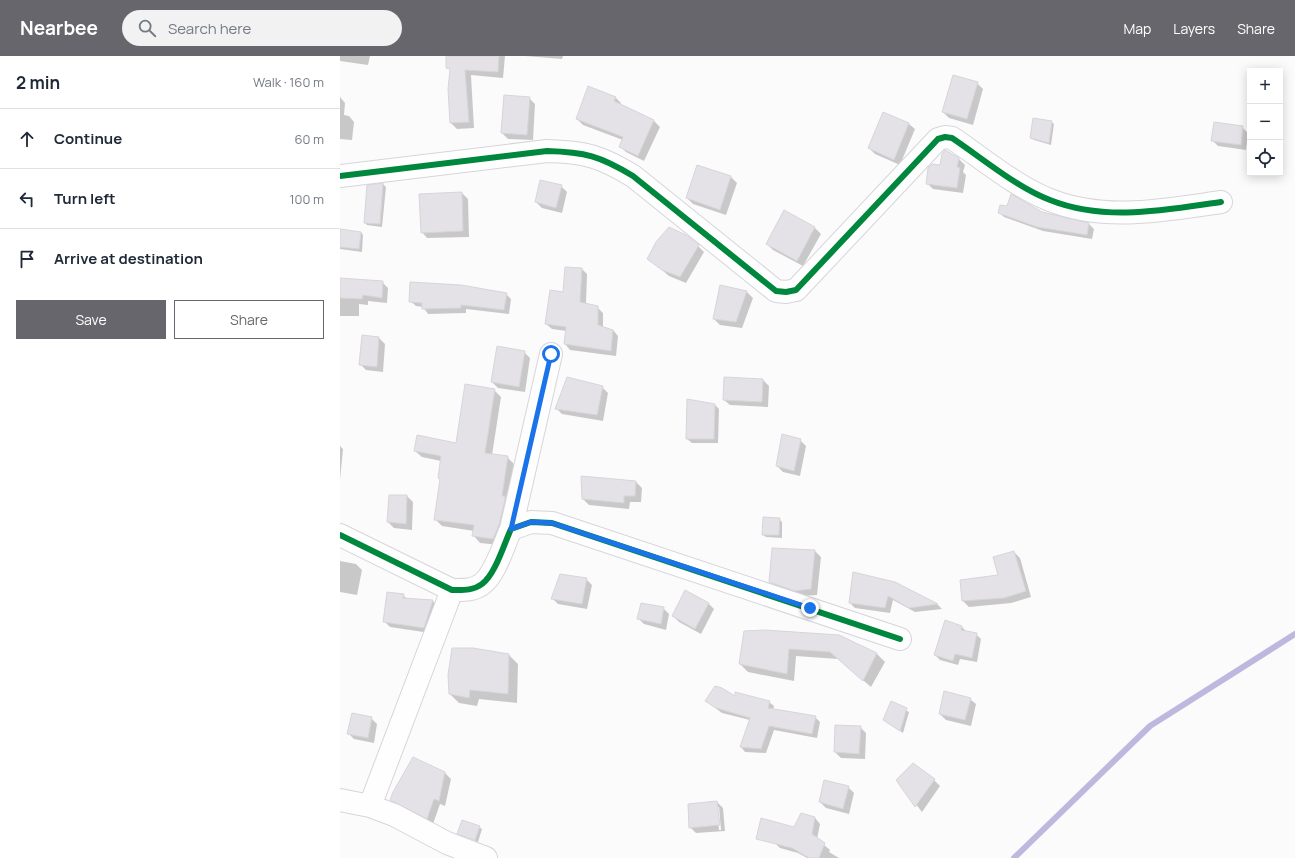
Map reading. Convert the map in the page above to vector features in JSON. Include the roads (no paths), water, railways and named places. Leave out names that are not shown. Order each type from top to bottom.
[{"type":"street","points":[[340,176],[547,151],[573,152],[592,155],[610,162],[633,176],[776,290],[786,292],[796,290],[938,139],[945,137],[952,138],[1026,188],[1050,200],[1079,208],[1116,214],[1158,211],[1221,202]]},
{"type":"street","points":[[340,535],[452,590],[465,591],[482,584],[493,570],[511,529],[551,354]]},
{"type":"street","points":[[511,529],[531,522],[552,523],[900,639]]},
{"type":"street","points":[[370,806],[452,590]]},
{"type":"street","points":[[340,800],[370,806],[409,822],[447,843],[486,858]]},
{"type":"waterway","points":[[1014,858],[1150,726],[1295,634]]}]
